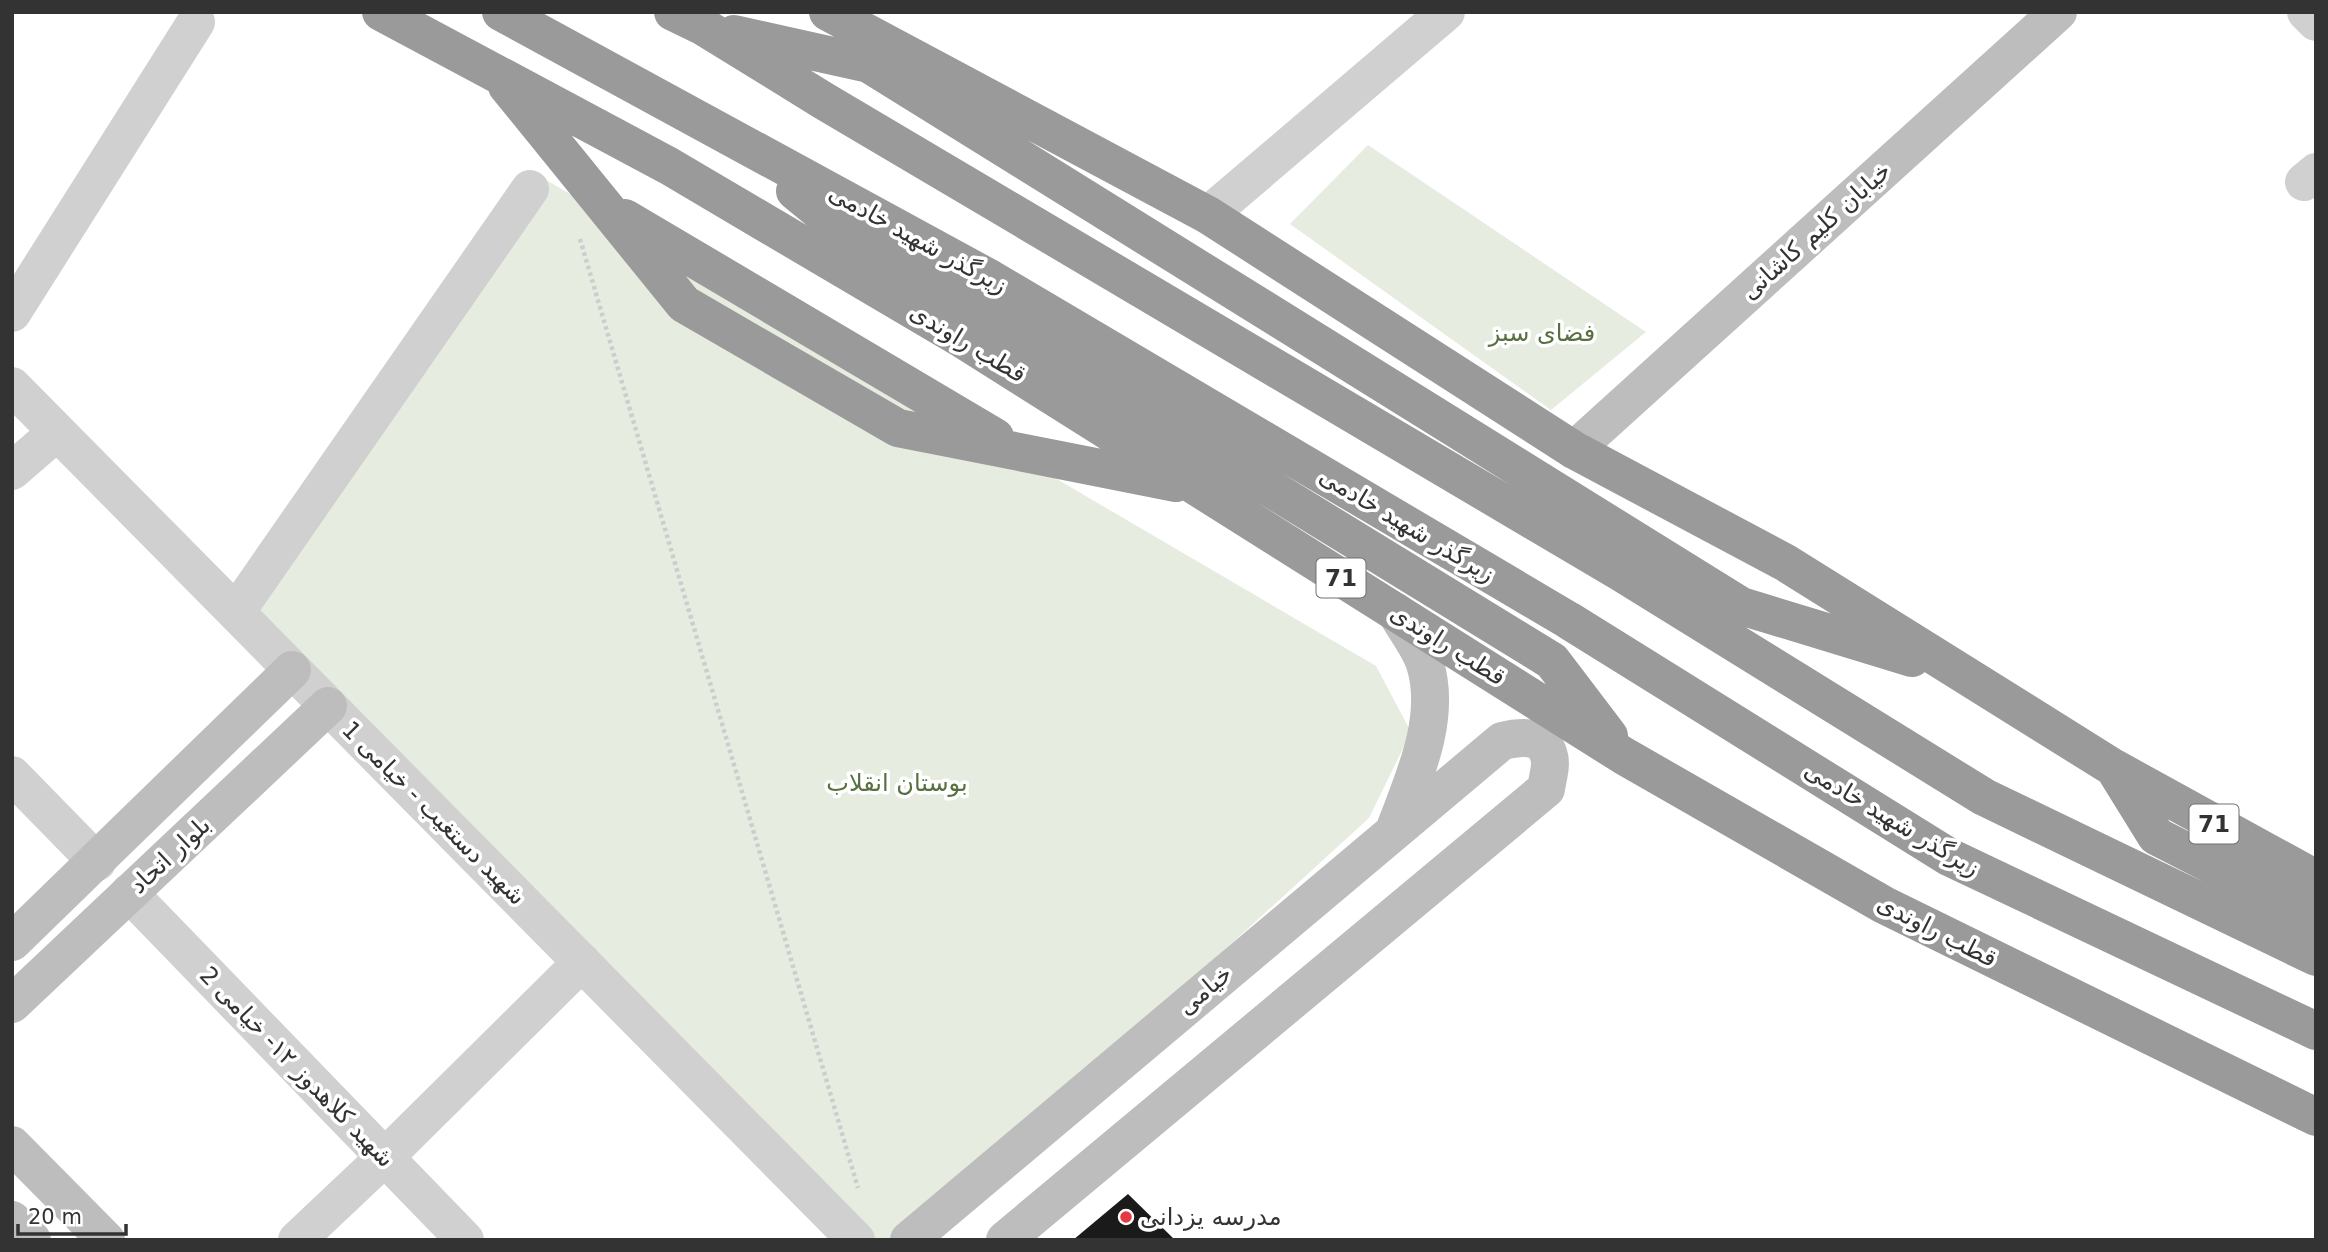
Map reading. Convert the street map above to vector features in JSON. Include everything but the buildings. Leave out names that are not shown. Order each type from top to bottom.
[{"type":"highway","name":"قطب راوندی","points":[[381,12],[669,166],[962,338],[1623,756],[1884,905],[2246,1085],[2316,1117]]},
{"type":"highway","name":"زیرگذر شهید خادمی","points":[[501,12],[991,279],[1568,620],[1949,857],[2316,1031]]},
{"type":"highway","name":"71","points":[[828,12],[1208,215],[1574,450],[1786,563],[2114,768],[2316,879]]},
{"type":"highway","points":[[689,20],[869,64],[1741,606],[1957,671]]},
{"type":"highway","points":[[689,20],[1620,572],[1984,797],[2316,957]]},
{"type":"highway","points":[[497,74],[602,204],[1021,452],[1199,488]]},
{"type":"highway","points":[[723,132],[839,227],[1239,468],[1552,661],[1623,756]]},
{"type":"highway","points":[[2114,768],[2156,836],[2316,918]]},
{"type":"highway","points":[[2246,1085],[2316,1092]]},
{"type":"street","points":[[1208,215],[1447,12]]},
{"type":"street","name":"خیابان کلیم کاشانی","points":[[1574,450],[2058,12]]},
{"type":"street","points":[[2306,12],[2316,22]]},
{"type":"street","points":[[12,313],[196,22]]},
{"type":"street","points":[[236,612],[530,189]]},
{"type":"street","name":"شهید دستغیب - خیامی 1","points":[[12,386],[856,1240]]},
{"type":"street","points":[[12,471],[57,432]]},
{"type":"street","points":[[1394,831],[1420,758],[1431,706],[1425,664],[1396,612]]},
{"type":"street","name":"بلوار اتحاد","points":[[12,942],[292,670]]},
{"type":"street","name":"بلوار اتحاد","points":[[12,1004],[328,706]]},
{"type":"street","name":"خیامی","points":[[909,1240],[1502,740],[1524,736],[1540,742],[1549,756],[1546,789],[1005,1240]]},
{"type":"street","points":[[12,775],[97,862]]},
{"type":"street","name":"شهید کلاهدوز ۱۲- خیامی 2","points":[[129,894],[465,1240]]},
{"type":"street","points":[[297,1240],[582,962]]},
{"type":"street","points":[[12,1145],[107,1240]]},
{"type":"street","points":[[12,1220],[32,1240]]},
{"type":"path","points":[[578,233],[862,1200]]},
{"type":"green space","name":"فضای سبز","points":[[1368,145],[1646,332],[1551,410],[1290,224]]},
{"type":"green space","name":"بوستان انقلاب","points":[[541,177],[1376,666],[1411,732],[1369,818],[907,1240],[857,1240],[234,586]]},
{"type":"place","name":"مدرسه یزدانی","points":[[1126,1217]]}]
